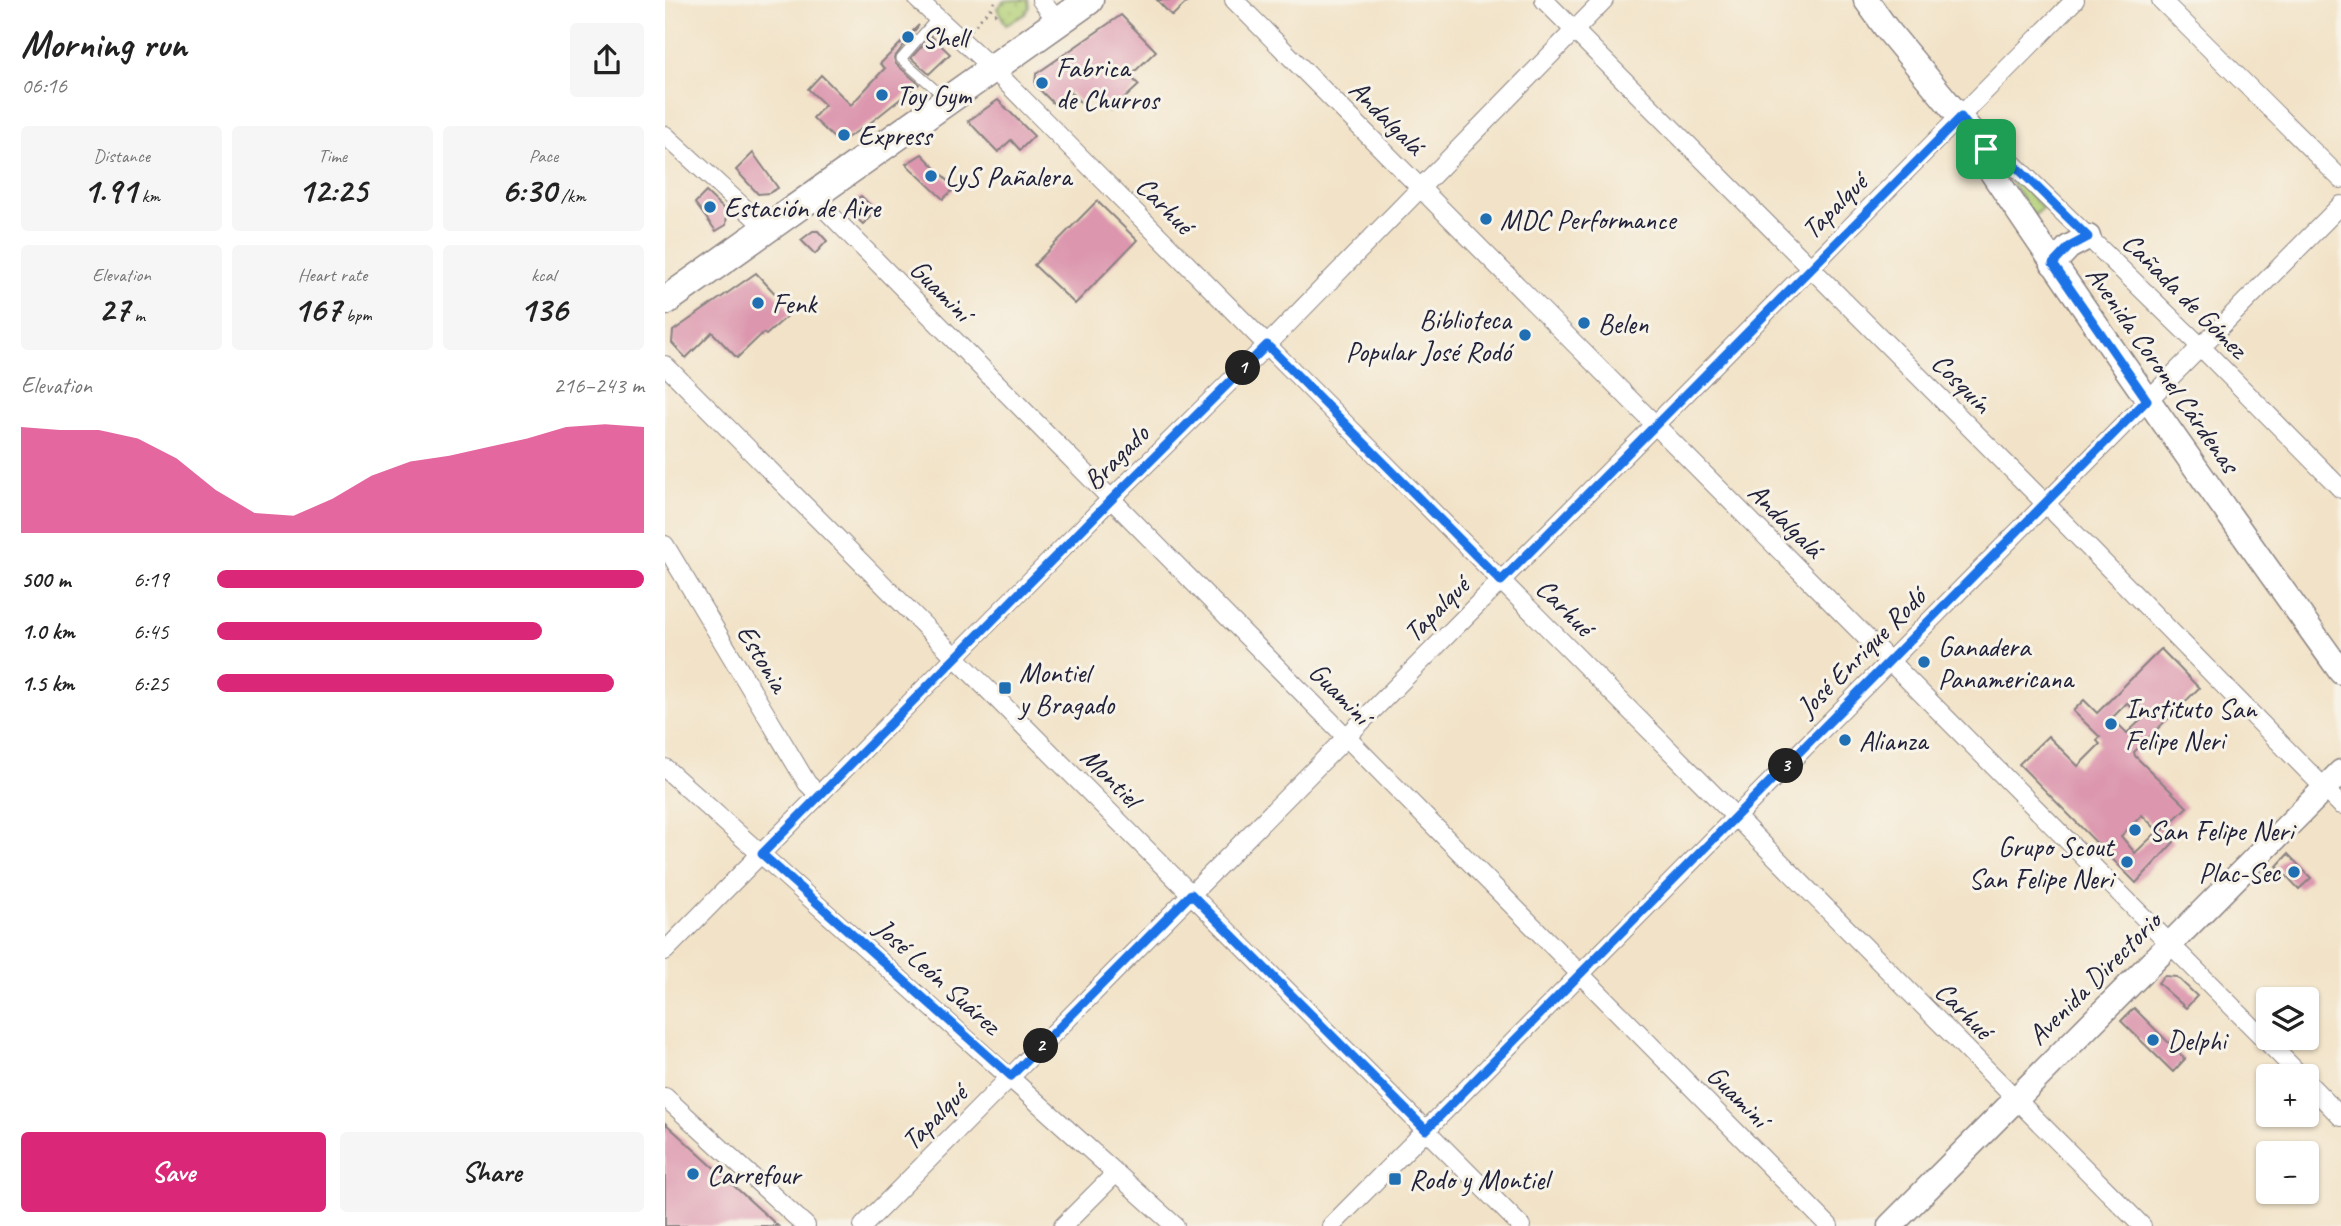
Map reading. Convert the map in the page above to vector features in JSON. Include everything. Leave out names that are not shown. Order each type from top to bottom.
[{"type":"main road","points":[[665,301],[993,69],[1050,11],[1089,0]]},
{"type":"street","name":"Carhué","points":[[918,0],[993,69],[2142,1226]]},
{"type":"street","name":"Andalgalá","points":[[1234,0],[2289,1064]]},
{"type":"street","name":"Cosquín","points":[[1544,0],[1809,268],[2335,789]]},
{"type":"street","name":"Bragado","points":[[665,951],[1267,345],[1604,0]]},
{"type":"street","points":[[1857,0],[1886,28]]},
{"type":"street","name":"Avenida Coronel Cárdenas","points":[[1866,0],[1986,149],[1987,165],[2053,264],[2341,672]]},
{"type":"street","name":"Tapalqué","points":[[863,1226],[2075,0]]},
{"type":"street","points":[[2161,0],[2341,179]]},
{"type":"street","points":[[665,135],[767,229]]},
{"type":"street","name":"Cañada de Gómez","points":[[1986,149],[2002,153],[2200,346],[2341,489]]},
{"type":"street","name":"Guaminí","points":[[813,197],[1829,1226]]},
{"type":"street","name":"José Enrique Rodó","points":[[1331,1226],[2341,205]]},
{"type":"street","points":[[2053,264],[2069,247],[2088,237]]},
{"type":"street","name":"Montiel","points":[[665,365],[1521,1226]]},
{"type":"street","name":"Estonia","points":[[665,545],[807,783],[819,795]]},
{"type":"street","name":"José León Suárez","points":[[665,768],[1175,1226]]},
{"type":"street","name":"Avenida Directorio","points":[[1889,1226],[2170,944],[2335,789]]},
{"type":"street","points":[[2319,1094],[2341,1117]]},
{"type":"street","points":[[665,1097],[806,1226]]},
{"type":"street","points":[[1063,1226],[1116,1172]]},
{"type":"lane","points":[[937,18],[901,59],[948,101]]},
{"type":"path","points":[[962,40],[997,0]]},
{"type":"path","points":[[991,8],[995,14],[1000,12]]},
{"type":"green space","points":[[1028,0],[1029,7],[1025,14],[1006,25],[997,8],[1004,1]]},
{"type":"green space","points":[[1997,161],[2043,208],[2034,216]]},
{"type":"building","points":[[1157,0],[1189,0],[1172,16]]},
{"type":"building","points":[[1121,15],[1156,51],[1130,76],[1139,85],[1112,110],[1094,91],[1081,103],[1070,92],[1056,106],[1035,85],[1036,74]]},
{"type":"building","points":[[919,25],[894,58],[896,64],[919,84],[870,123],[839,143],[813,118],[825,105],[808,89],[821,75],[851,105],[885,68],[880,64]]},
{"type":"building","points":[[931,36],[950,54],[929,74],[911,58]]},
{"type":"building","points":[[998,100],[1034,136],[1020,150],[1011,140],[998,152],[968,121]]},
{"type":"building","points":[[753,153],[778,188],[769,193],[758,194],[736,170]]},
{"type":"building","name":"LyS Pañalera","points":[[922,154],[955,188],[943,199],[906,164]]},
{"type":"building","name":"Estación de Aire","points":[[706,192],[727,212],[726,225],[716,231],[695,203]]},
{"type":"building","points":[[861,196],[876,211],[863,224],[849,211],[849,205]]},
{"type":"building","points":[[1097,201],[1137,240],[1075,304],[1034,265]]},
{"type":"building","points":[[813,231],[818,231],[827,241],[815,254],[801,240]]},
{"type":"building","points":[[756,273],[792,312],[766,335],[763,333],[737,358],[712,332],[686,358],[672,343],[673,331]]},
{"type":"building","points":[[2161,649],[2199,688],[2134,752],[2187,807],[2161,832],[2174,842],[2136,883],[2019,764],[2048,736],[2078,766],[2100,744],[2097,741],[2100,737],[2073,711],[2084,700],[2097,713]],"holes":[[[2127,703],[2143,718],[2127,733],[2112,718]],[[2142,815],[2158,831],[2135,853],[2121,836]]]},
{"type":"building","name":"Plac-Sec","points":[[2288,854],[2311,878],[2299,889],[2277,866]]},
{"type":"building","points":[[2164,976],[2177,977],[2197,996],[2186,1008],[2158,983]]},
{"type":"building","name":"Delphi","points":[[2134,1008],[2185,1059],[2173,1072],[2121,1021]]},
{"type":"building","name":"Carrefour","points":[[665,1123],[778,1226],[665,1226]]},
{"type":"place","name":"Shell","points":[[908,37]]},
{"type":"place","name":"Fabrica de Churros","points":[[1042,83]]},
{"type":"place","name":"Toy Gym","points":[[882,95]]},
{"type":"place","name":"Express","points":[[844,135]]},
{"type":"place","name":"LyS Pañalera","points":[[931,176]]},
{"type":"place","name":"Estación de Aire","points":[[710,207]]},
{"type":"place","name":"MDC Performance","points":[[1486,219]]},
{"type":"place","name":"Fenk","points":[[758,303]]},
{"type":"place","name":"Belen","points":[[1584,323]]},
{"type":"place","name":"Biblioteca Popular José Rodó","points":[[1525,335]]},
{"type":"place","name":"Ganadera Panamericana","points":[[1924,662]]},
{"type":"place","name":"Montiel y Bragado","points":[[1005,688]]},
{"type":"place","name":"Instituto San Felipe Neri","points":[[2111,724]]},
{"type":"place","name":"Alianza","points":[[1845,740]]},
{"type":"place","name":"San Felipe Neri","points":[[2135,830]]},
{"type":"place","name":"Grupo Scout San Felipe Neri","points":[[2127,862]]},
{"type":"place","name":"Plac-Sec","points":[[2294,872]]},
{"type":"place","name":"Delphi","points":[[2153,1040]]},
{"type":"place","name":"Carrefour","points":[[693,1174]]},
{"type":"place","name":"Rodo y Montiel","points":[[1395,1179]]},
{"type":"route","points":[[1961,117],[1986,149],[2002,153],[2088,237],[2069,247],[2053,264],[2147,400],[1426,1130],[1191,894],[1011,1076],[762,854],[1267,345],[1501,581],[1961,117]]}]
